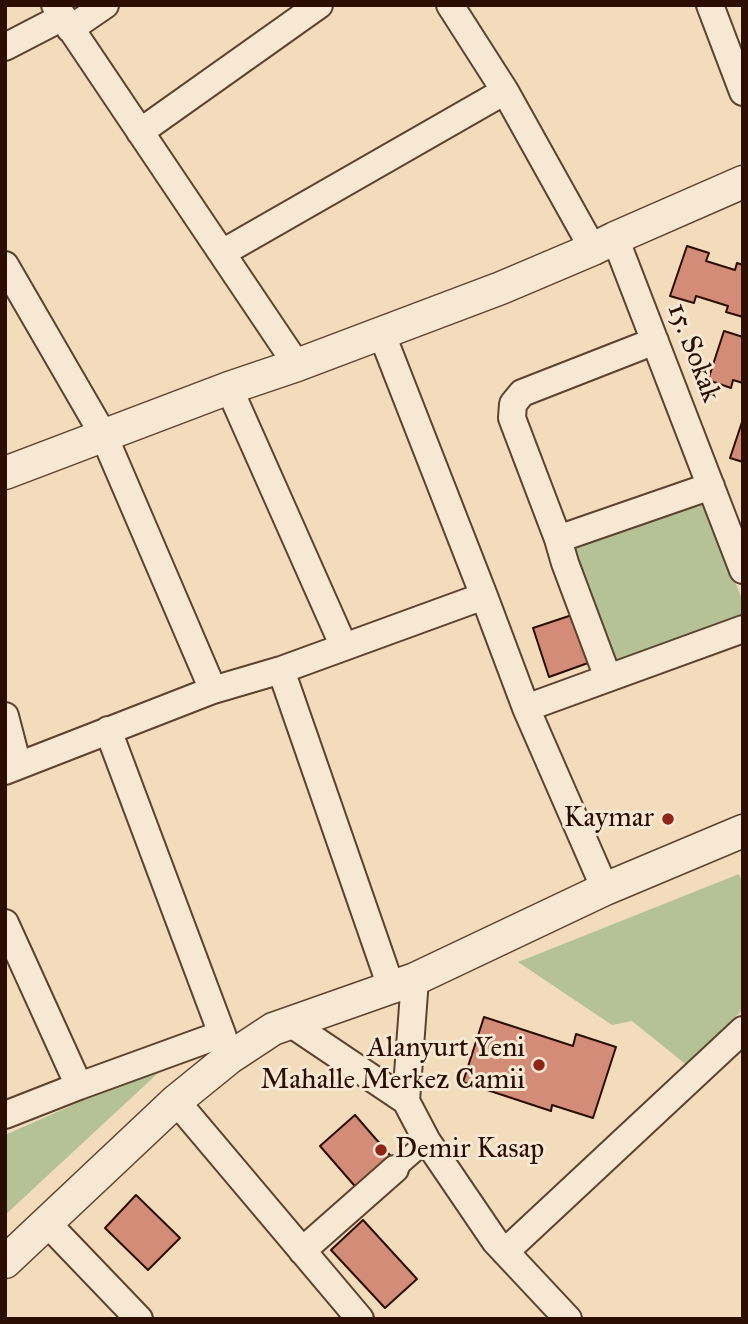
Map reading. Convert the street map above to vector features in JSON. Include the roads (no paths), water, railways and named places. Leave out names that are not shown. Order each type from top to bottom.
[{"type":"street","points":[[5,47],[62,17],[105,5]]},
{"type":"street","points":[[140,132],[319,5]]},
{"type":"street","name":"15. Sokak","points":[[450,5],[604,243],[655,341],[743,570]]},
{"type":"street","points":[[710,5],[733,41],[743,92]]},
{"type":"street","points":[[62,17],[297,365]]},
{"type":"street","points":[[222,253],[505,91]]},
{"type":"street","points":[[5,473],[501,288],[743,182]]},
{"type":"street","points":[[5,265],[104,436],[212,690]]},
{"type":"street","points":[[381,332],[526,708],[605,889]]},
{"type":"street","points":[[608,678],[512,418],[513,404],[522,393],[655,341]]},
{"type":"street","points":[[229,388],[344,647]]},
{"type":"street","points":[[558,539],[710,486]]},
{"type":"street","points":[[5,716],[11,768],[212,690],[281,670],[484,596]]},
{"type":"street","points":[[526,708],[743,629]]},
{"type":"street","points":[[281,670],[403,983],[406,1101],[427,1141],[495,1241],[568,1319]]},
{"type":"street","points":[[108,730],[225,1046]]},
{"type":"street","points":[[5,1115],[79,1086],[225,1046],[403,983],[605,889],[743,831]]},
{"type":"street","points":[[5,923],[79,1086]]},
{"type":"street","points":[[290,1023],[406,1101]]},
{"type":"street","points":[[505,1252],[743,1030]]},
{"type":"street","points":[[5,1262],[176,1101],[225,1046]]},
{"type":"street","points":[[176,1101],[360,1319]]},
{"type":"street","points":[[302,1251],[427,1141]]},
{"type":"street","points":[[47,1223],[139,1319]]},
{"type":"place","name":"Kaymar","points":[[668,819]]},
{"type":"place","name":"Alanyurt Yeni Mahalle Merkez Camii","points":[[539,1065]]},
{"type":"place","name":"Demir Kasap","points":[[381,1150]]}]
